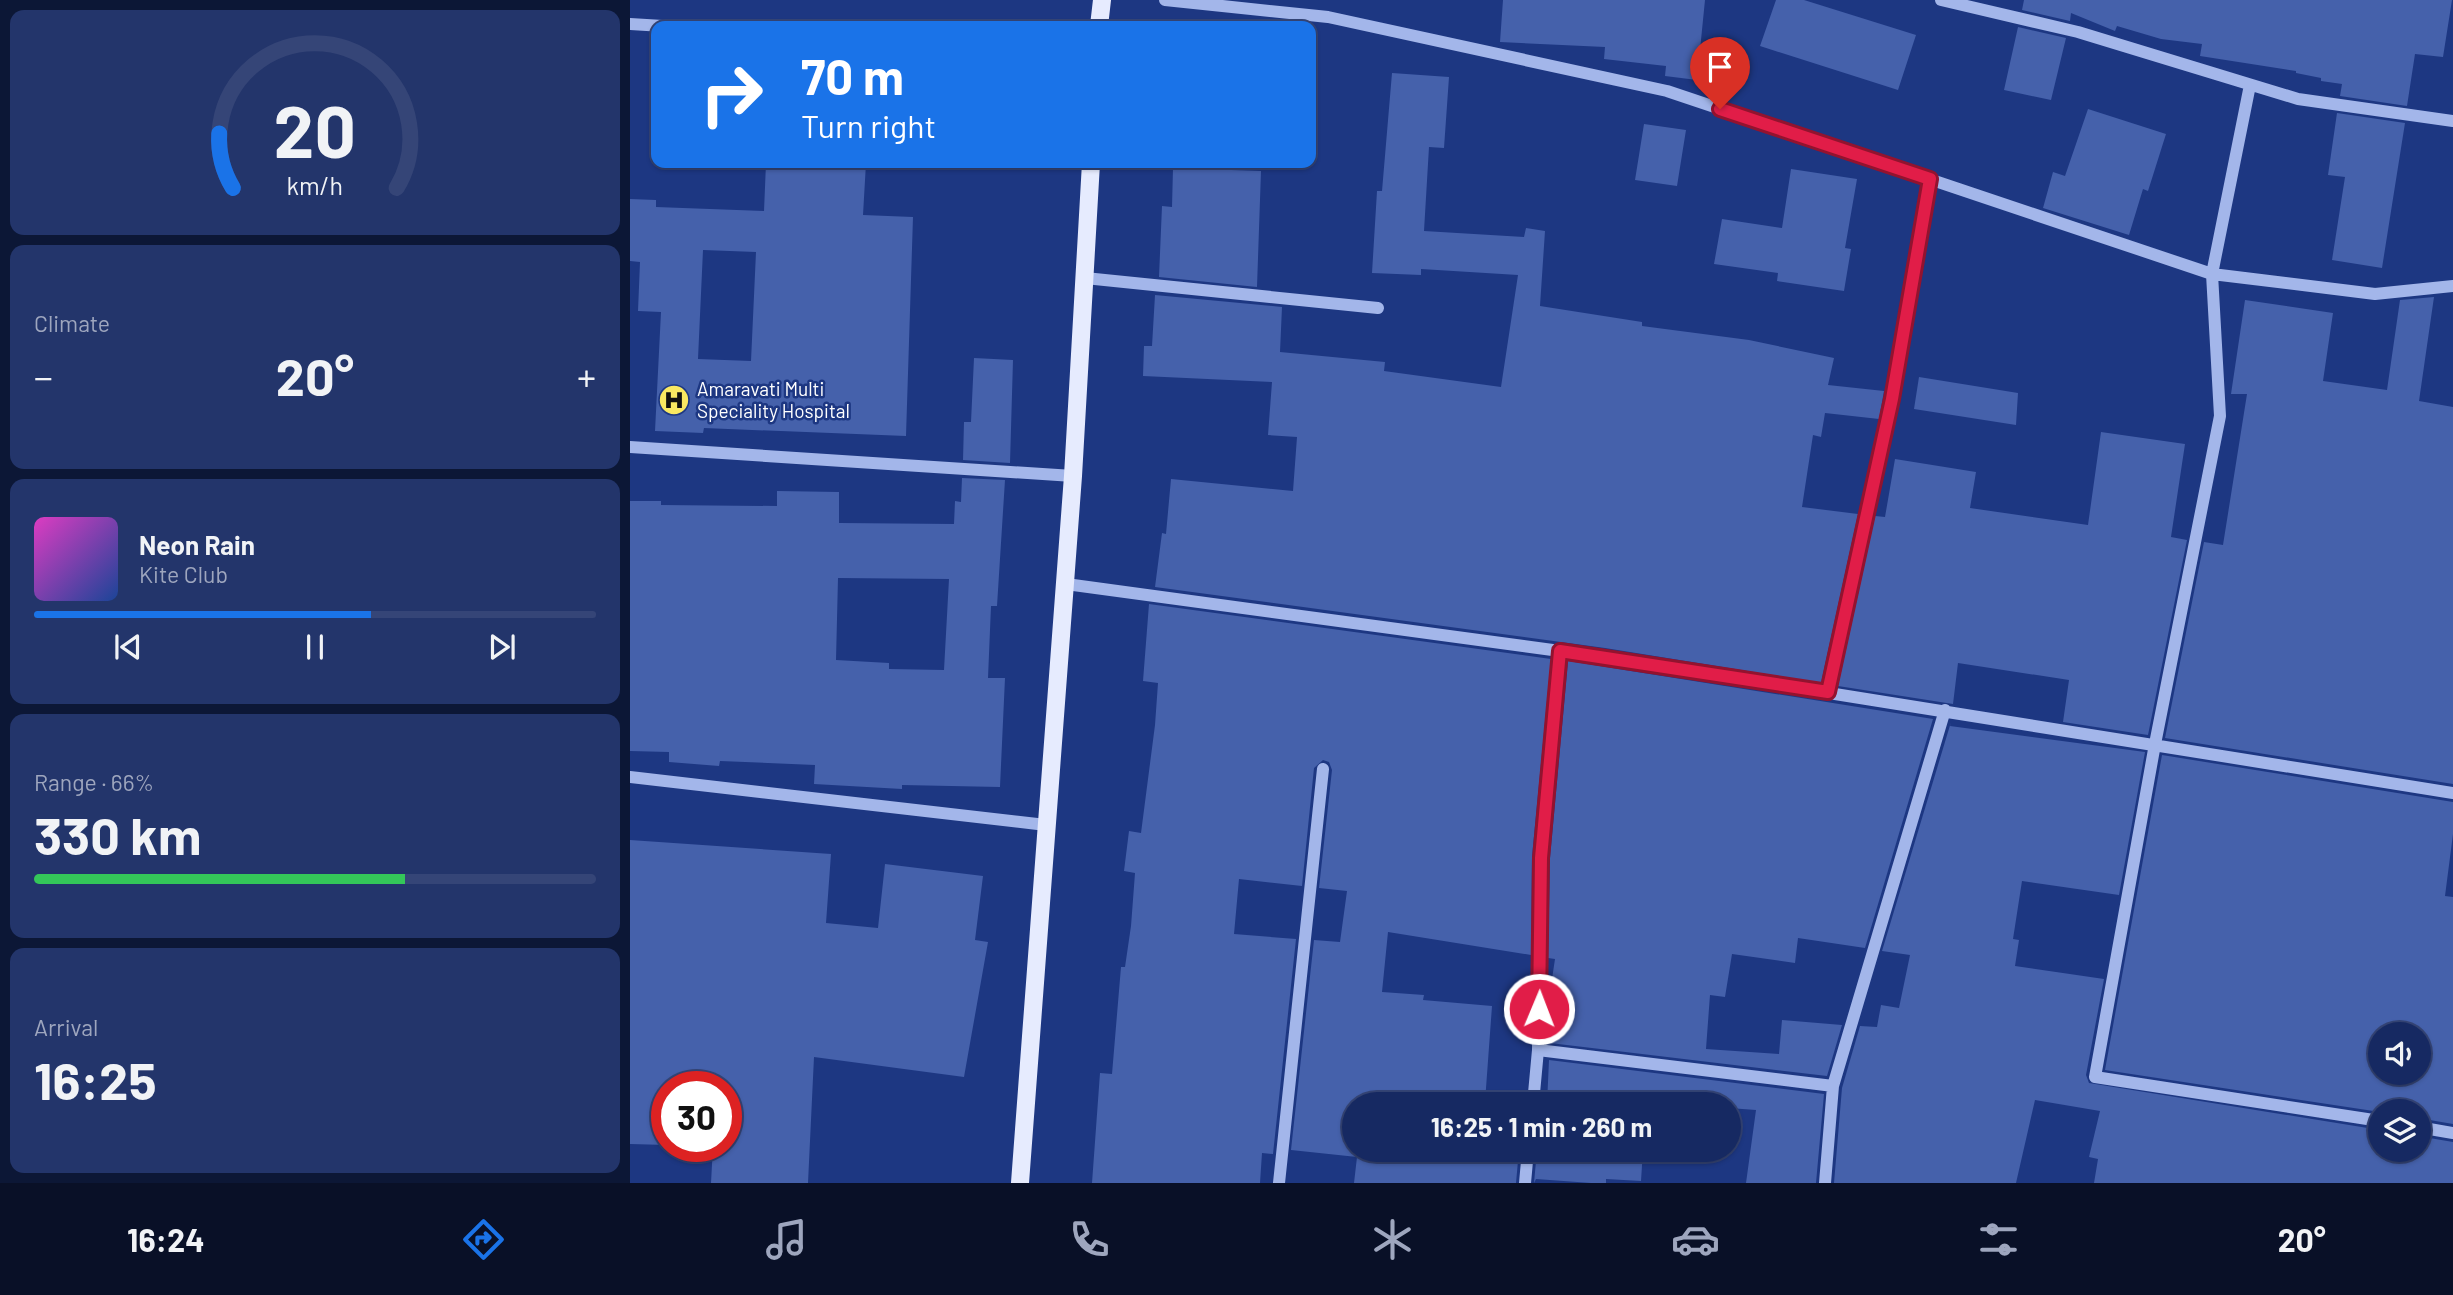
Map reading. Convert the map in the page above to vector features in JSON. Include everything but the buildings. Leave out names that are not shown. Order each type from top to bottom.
[{"type":"main road","points":[[1100,21],[1102,0]]},
{"type":"main road","points":[[1020,1183],[1066,584],[1091,168]]},
{"type":"street","points":[[1165,0],[1328,17],[1667,92],[2212,274],[2375,294],[2453,286]]},
{"type":"street","points":[[1941,0],[2078,33],[2298,99],[2453,121]]},
{"type":"street","points":[[630,24],[651,25]]},
{"type":"street","points":[[2250,85],[2212,274],[2220,416],[2155,744],[2095,1077],[2368,1119]]},
{"type":"street","points":[[1828,692],[1892,399],[1930,179]]},
{"type":"street","points":[[1085,278],[1378,308]]},
{"type":"street","points":[[630,447],[1073,476]]},
{"type":"street","points":[[1066,584],[1560,651],[1945,710],[2453,793]]},
{"type":"street","points":[[1534,1092],[1538,1050],[1541,858],[1560,651]]},
{"type":"street","points":[[1825,1183],[1833,1086],[1945,710]]},
{"type":"street","points":[[1279,1183],[1323,769]]},
{"type":"street","points":[[630,777],[1046,825]]},
{"type":"street","points":[[1538,1050],[1833,1086]]},
{"type":"street","points":[[2431,1130],[2453,1133]]},
{"type":"street","points":[[1525,1183],[1527,1162]]},
{"type":"place","name":"Amaravati Multi Speciality Hospital","points":[[674,400]]},
{"type":"route","points":[[1539,1009],[1541,858],[1560,651],[1828,692],[1892,399],[1930,179],[1720,109]]}]
